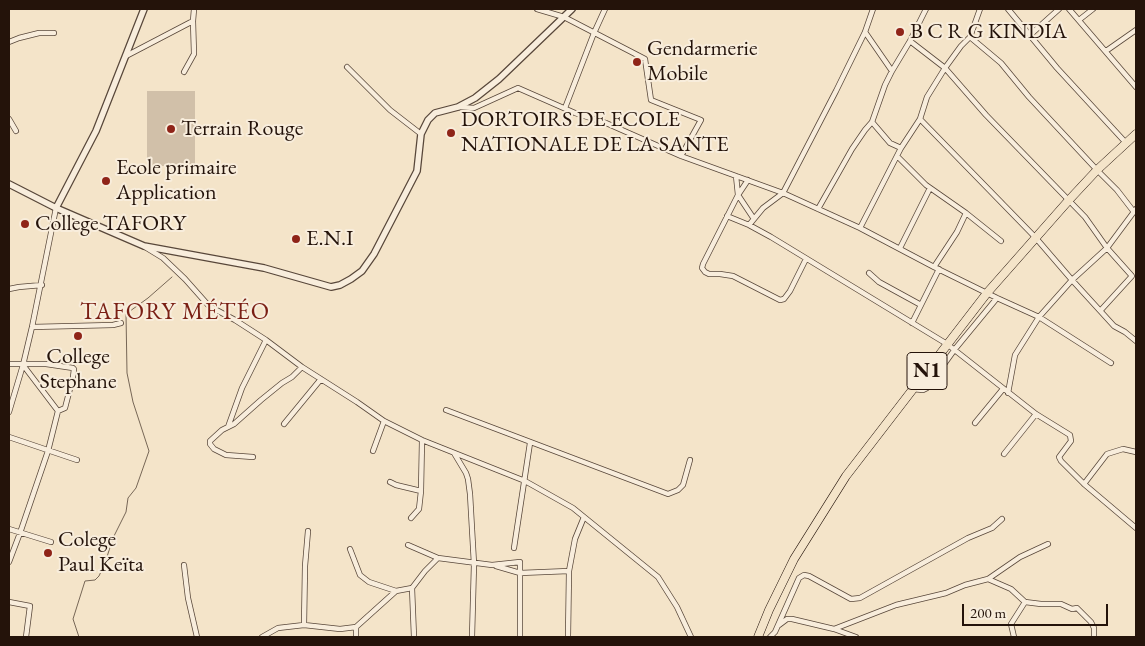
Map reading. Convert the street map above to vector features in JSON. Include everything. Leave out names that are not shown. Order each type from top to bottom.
[{"type":"highway","name":"N1","points":[[758,637],[794,558],[846,476],[987,293],[1035,237],[1097,170],[1136,134]]},
{"type":"street","points":[[9,412],[23,365],[42,284],[56,208],[96,131],[144,9]]},
{"type":"street","points":[[184,72],[194,54],[194,9]]},
{"type":"street","points":[[536,9],[564,17],[646,59],[651,100],[701,120],[681,156]]},
{"type":"street","points":[[144,246],[264,268],[331,287],[351,280],[362,271],[374,254],[417,171],[421,134],[428,120],[435,113],[458,107],[475,98],[499,79],[572,9]]},
{"type":"street","points":[[565,108],[605,9]]},
{"type":"street","points":[[749,225],[763,208],[783,193],[865,32],[873,9]]},
{"type":"street","points":[[818,209],[852,149],[864,130],[872,122],[885,85],[926,9]]},
{"type":"street","points":[[860,228],[901,148],[920,119],[928,97],[945,68],[970,37],[980,9]]},
{"type":"street","points":[[1008,9],[1057,68],[1126,144]]},
{"type":"street","points":[[1030,35],[1059,9]]},
{"type":"street","points":[[1069,9],[1136,87]]},
{"type":"street","points":[[1079,20],[1093,9]]},
{"type":"street","points":[[125,57],[193,21]]},
{"type":"street","points":[[1106,51],[1136,30]]},
{"type":"street","points":[[865,32],[892,71]]},
{"type":"street","points":[[9,42],[39,33],[54,33]]},
{"type":"street","points":[[970,37],[1001,63],[1029,97],[1135,210],[1107,248],[1072,280],[1040,317],[1015,355],[1006,391],[975,423]]},
{"type":"street","points":[[910,41],[945,68],[986,116],[1085,217],[1107,248],[1134,277],[1101,310]]},
{"type":"street","points":[[347,68],[390,110],[421,134]]},
{"type":"street","points":[[458,107],[474,108],[518,88],[606,123],[681,156],[783,193],[860,228],[936,268],[1040,317],[1111,363]]},
{"type":"street","points":[[9,119],[16,130]]},
{"type":"street","points":[[920,119],[1035,237],[1114,326],[1136,340]]},
{"type":"street","points":[[872,122],[890,143],[901,148]]},
{"type":"street","points":[[897,156],[930,188],[966,213],[1001,241]]},
{"type":"street","points":[[736,176],[738,195],[754,219]]},
{"type":"street","points":[[748,180],[738,195],[702,268],[709,274],[733,276],[780,300],[790,291],[806,259]]},
{"type":"street","points":[[9,184],[56,208],[144,246],[163,258],[209,306],[266,340],[302,367],[384,421],[422,440],[524,481],[573,508],[658,577],[677,608],[691,637]]},
{"type":"street","points":[[900,248],[930,188]]},
{"type":"street","points":[[912,323],[936,268],[966,213]]},
{"type":"street","points":[[728,216],[771,237],[955,349],[1036,414],[1070,435],[1071,441],[1059,457],[1061,461],[1084,484],[1136,528]]},
{"type":"street","points":[[869,273],[879,282],[921,305]]},
{"type":"street","points":[[9,289],[42,284]]},
{"type":"street","points":[[912,389],[923,390],[927,388],[955,349],[997,298]]},
{"type":"street","points":[[32,327],[113,325],[121,322]]},
{"type":"street","points":[[228,427],[242,388],[266,340]]},
{"type":"street","points":[[9,364],[46,364],[73,368],[65,408],[58,411]]},
{"type":"street","points":[[23,365],[58,411]]},
{"type":"street","points":[[253,458],[226,454],[214,449],[210,441],[222,430],[234,424],[302,367]]},
{"type":"street","points":[[284,424],[321,380]]},
{"type":"street","points":[[446,410],[668,494],[678,490],[683,485],[690,460]]},
{"type":"street","points":[[9,562],[48,451],[58,411]]},
{"type":"street","points":[[1004,454],[1036,414]]},
{"type":"street","points":[[373,450],[384,421]]},
{"type":"street","points":[[9,437],[77,460]]},
{"type":"street","points":[[411,518],[419,509],[422,491],[422,440]]},
{"type":"street","points":[[514,548],[530,443]]},
{"type":"street","points":[[1084,484],[1108,454],[1123,449],[1136,452]]},
{"type":"street","points":[[454,453],[466,473],[470,494],[474,564],[472,637]]},
{"type":"street","points":[[390,482],[396,486],[422,491]]},
{"type":"street","points":[[568,637],[569,571],[575,539],[584,518]]},
{"type":"street","points":[[770,637],[775,632],[800,578],[804,575],[850,599],[860,598],[968,538],[992,528],[1002,519]]},
{"type":"street","points":[[9,529],[51,542]]},
{"type":"street","points":[[304,625],[308,530]]},
{"type":"street","points":[[834,629],[896,605],[946,593],[964,585],[988,579],[1020,557],[1048,544]]},
{"type":"street","points":[[408,545],[438,558],[474,564],[492,565],[520,562],[520,637]]},
{"type":"street","points":[[350,550],[360,575],[369,582],[396,591],[412,588]]},
{"type":"street","points":[[414,637],[412,588],[438,558]]},
{"type":"street","points":[[184,565],[188,598],[197,637]]},
{"type":"street","points":[[492,565],[520,574],[569,571]]},
{"type":"street","points":[[988,579],[1011,589],[1025,602],[1061,604],[1072,609],[1078,608],[1091,622],[1094,628],[1094,637]]},
{"type":"street","points":[[262,637],[278,628],[304,625],[340,629],[356,627],[396,591]]},
{"type":"street","points":[[9,602],[30,606],[26,637]]},
{"type":"street","points":[[1014,637],[1011,624],[1025,602]]},
{"type":"street","points":[[782,615],[787,619],[834,629],[856,637]]},
{"type":"street","points":[[778,626],[787,619]]},
{"type":"street","points":[[356,627],[356,637]]},
{"type":"shaded area","name":"Terrain Rouge","points":[[147,91],[195,91],[195,166],[147,166]]},
{"type":"waterway","points":[[79,637],[73,619],[85,581],[95,580],[99,576],[113,538],[126,512],[128,498],[136,488],[149,451],[133,402],[127,373],[126,314],[172,277]]},
{"type":"place","name":"B C R G KINDIA","points":[[900,32]]},
{"type":"place","name":"Gendarmerie Mobile","points":[[637,62]]},
{"type":"place","name":"Terrain Rouge","points":[[171,129]]},
{"type":"place","name":"DORTOIRS DE ECOLE NATIONALE DE LA SANTE","points":[[451,133]]},
{"type":"place","name":"Ecole primaire Application","points":[[106,181]]},
{"type":"place","name":"College TAFORY","points":[[25,224]]},
{"type":"place","name":"E.N.I","points":[[296,239]]},
{"type":"place","name":"College Stephane","points":[[78,336]]},
{"type":"place","name":"Colege Paul Keïta","points":[[48,553]]},
{"type":"district","name":"TAFORY MÉTÉO","points":[[175,312]]}]
